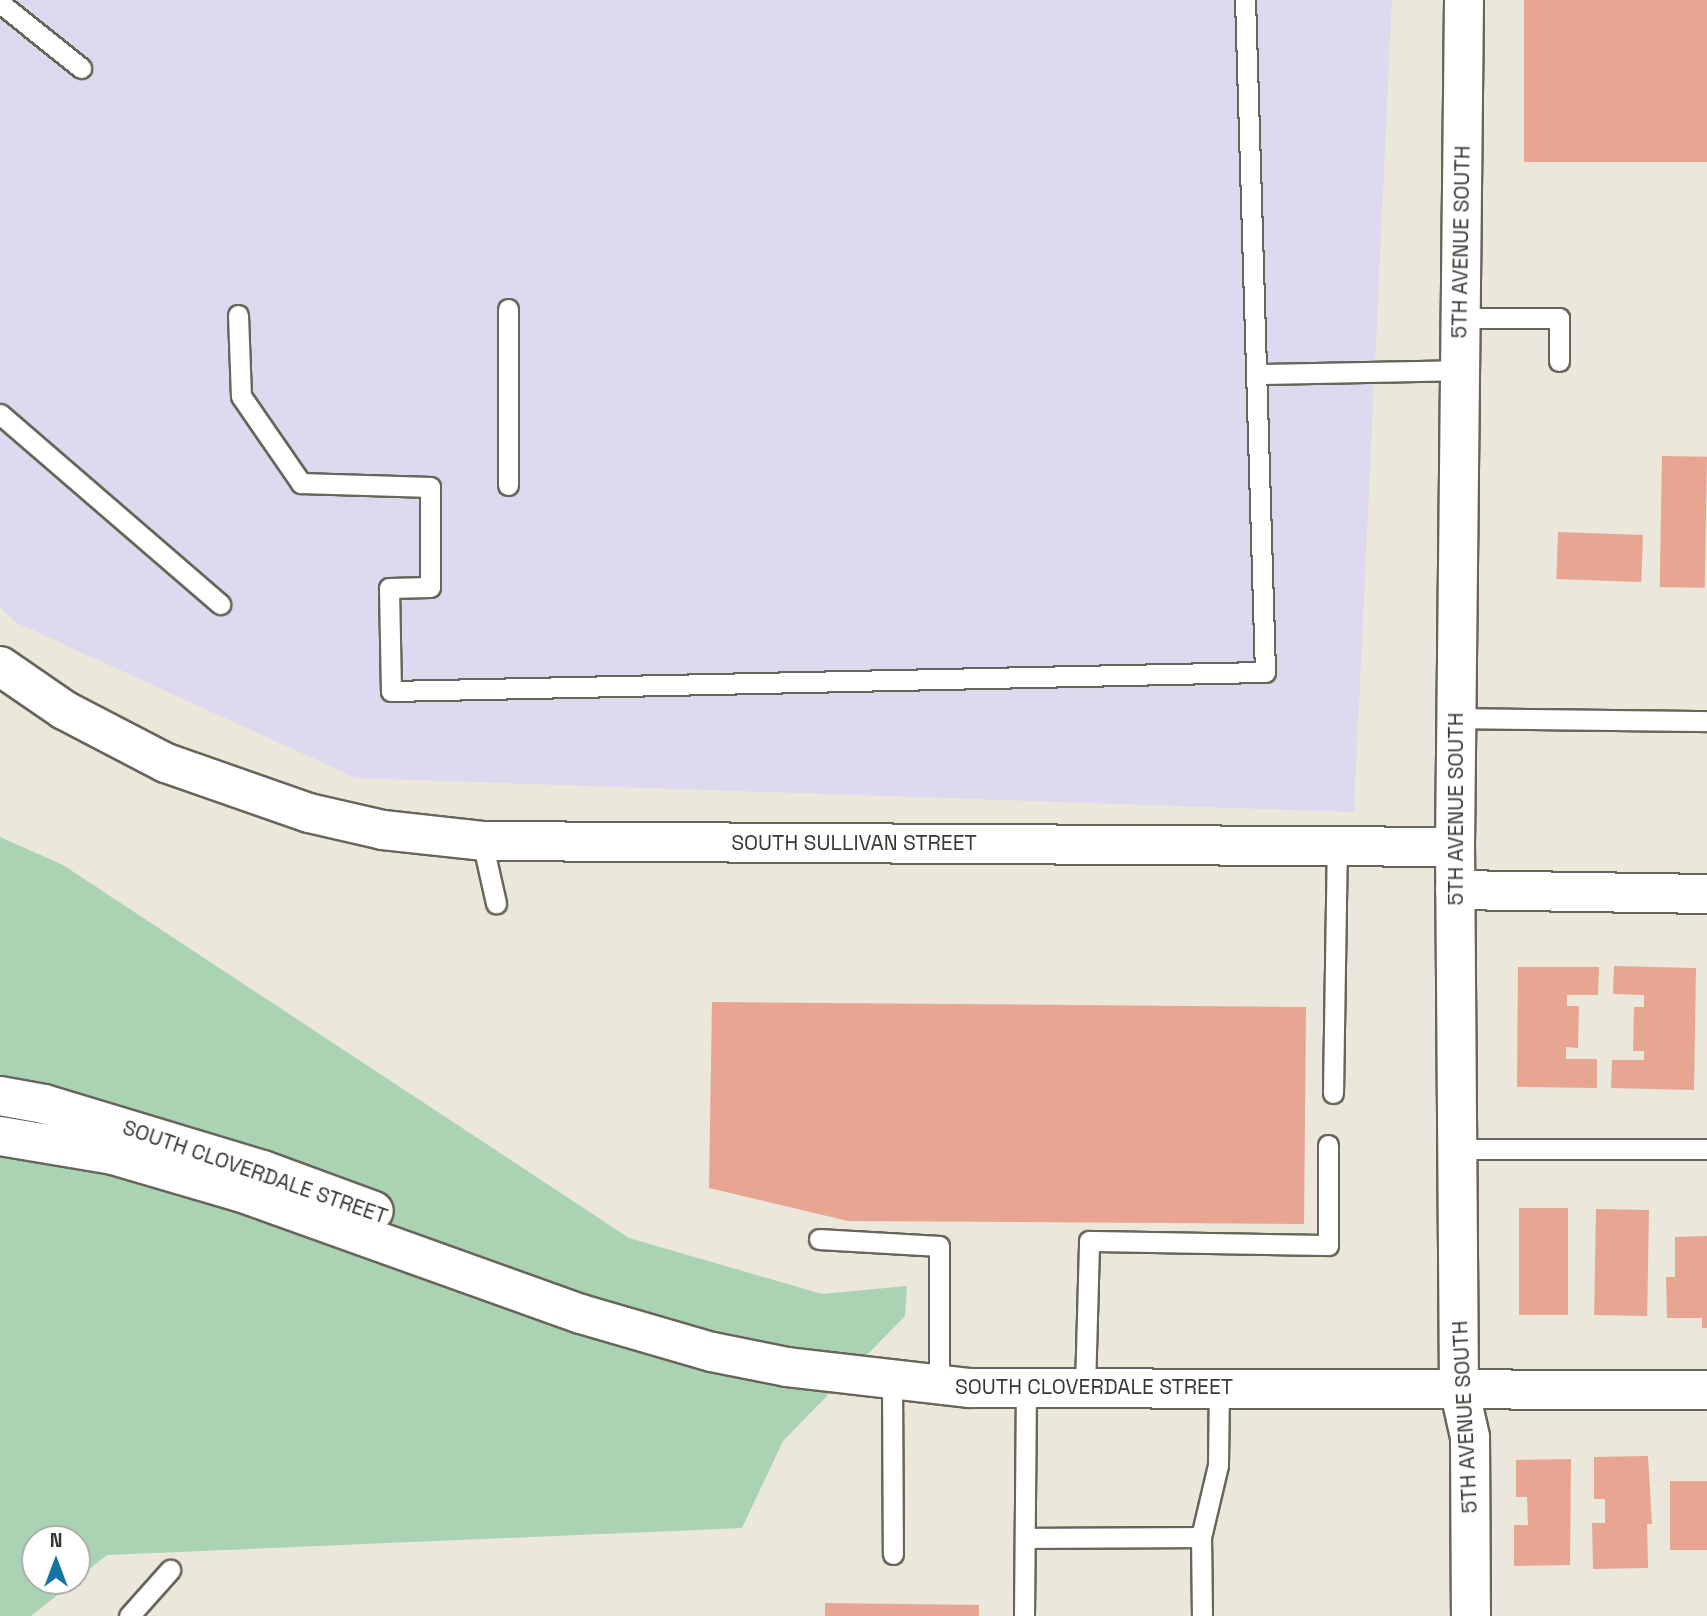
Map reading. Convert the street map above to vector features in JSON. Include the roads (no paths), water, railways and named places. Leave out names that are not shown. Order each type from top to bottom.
[{"type":"street","name":"5TH AVENUE SOUTH","points":[[1464,0],[1455,890],[1459,1388],[1470,1437],[1471,1616]]},
{"type":"street","name":"SOUTH SULLIVAN STREET","points":[[0,666],[64,710],[166,763],[258,797],[383,830],[482,841],[1455,847]]},
{"type":"street","points":[[1455,890],[1707,894]]},
{"type":"street","name":"SOUTH CLOVERDALE STREET","points":[[0,1096],[44,1104],[263,1170],[432,1232],[495,1282]]},
{"type":"street","name":"SOUTH CLOVERDALE STREET","points":[[0,1136],[113,1155],[243,1194],[581,1314],[712,1352],[892,1382],[1026,1388],[1707,1390]]},
{"type":"lane","points":[[238,315],[241,396],[301,483],[430,487],[430,587],[389,588],[391,691],[1265,672],[1259,374],[1245,0]]},
{"type":"lane","points":[[0,3],[81,68]]},
{"type":"lane","points":[[508,309],[509,485]]},
{"type":"lane","points":[[1461,318],[1559,318],[1559,361]]},
{"type":"lane","points":[[1259,374],[1460,370]]},
{"type":"lane","points":[[0,414],[220,604]]},
{"type":"lane","points":[[1456,718],[1707,721]]},
{"type":"lane","points":[[482,841],[496,903]]},
{"type":"lane","points":[[1333,1093],[1337,846]]},
{"type":"lane","points":[[1085,1388],[1089,1241],[1328,1245],[1328,1144]]},
{"type":"lane","points":[[1457,1149],[1707,1149]]},
{"type":"lane","points":[[818,1239],[939,1246],[939,1386]]},
{"type":"lane","points":[[892,1382],[893,1554]]},
{"type":"lane","points":[[1024,1616],[1026,1388]]},
{"type":"lane","points":[[1202,1616],[1201,1537],[1218,1465],[1220,1388]]},
{"type":"lane","points":[[1025,1538],[1201,1537]]},
{"type":"lane","points":[[129,1616],[170,1570]]}]
